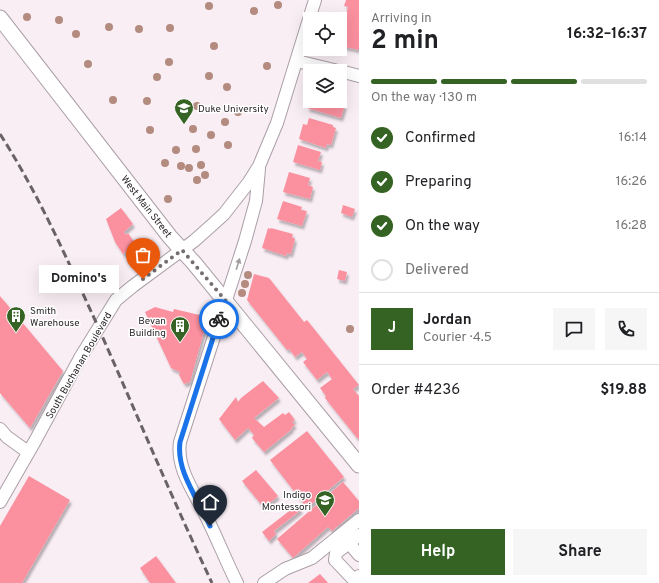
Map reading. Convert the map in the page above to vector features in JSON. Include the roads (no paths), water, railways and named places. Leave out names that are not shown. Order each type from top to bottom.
[{"type":"main road","name":"West Main Street","points":[[0,18],[136,193],[359,465]]},
{"type":"street","points":[[237,583],[184,473],[179,458],[179,449],[183,430],[245,241],[256,201],[259,166],[277,123],[315,0]]},
{"type":"street","points":[[297,61],[310,64]]},
{"type":"street","points":[[347,73],[359,76]]},
{"type":"street","name":"South Buchanan Boulevard","points":[[0,502],[80,358],[111,307],[122,295],[182,250],[224,214],[244,190],[259,166]]},
{"type":"street","points":[[0,430],[28,452]]},
{"type":"street","points":[[264,583],[285,570],[312,558],[359,520]]},
{"type":"street","points":[[359,534],[336,553],[335,560],[354,580],[359,576]]},
{"type":"street","points":[[349,543],[359,555]]},
{"type":"railway","points":[[0,134],[27,179],[62,249],[212,583]]},
{"type":"place","name":"Duke University","points":[[184,125]]},
{"type":"place","name":"Domino's","points":[[143,279]]},
{"type":"place","name":"Smith Warehouse","points":[[16,333]]},
{"type":"place","name":"Bevan Building","points":[[180,343]]},
{"type":"place","name":"Indigo Montessori","points":[[325,517]]}]
